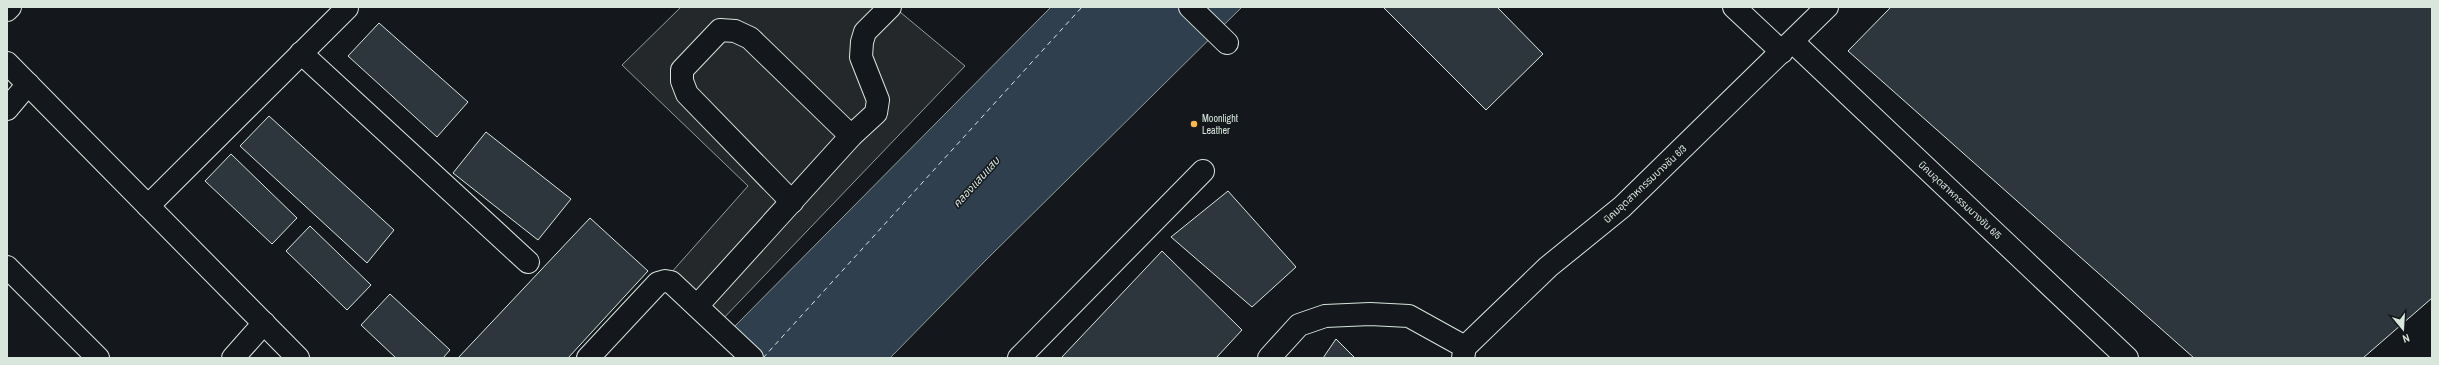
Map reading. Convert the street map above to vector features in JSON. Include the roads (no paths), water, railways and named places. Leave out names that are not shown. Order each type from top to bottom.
[{"type":"street","points":[[7,10],[10,7]]},
{"type":"street","points":[[697,306],[851,136],[876,113],[878,100],[861,57],[862,42],[865,32],[890,7]]},
{"type":"street","points":[[1190,7],[1225,42]]},
{"type":"street","name":"นิคมอุตสาหกรรมบางชัน 6/5","points":[[1734,7],[1788,47],[2127,358]]},
{"type":"street","name":"นิคมอุตสาหกรรมบางชัน 6/3","points":[[1464,353],[1548,267],[1622,207],[1788,47],[1827,7]]},
{"type":"street","points":[[148,206],[347,8]]},
{"type":"street","points":[[792,202],[687,94],[682,81],[682,70],[720,30],[735,31],[750,38],[851,136]]},
{"type":"street","points":[[301,53],[528,262]]},
{"type":"street","points":[[7,63],[298,358]]},
{"type":"street","points":[[7,109],[28,84]]},
{"type":"street","points":[[1020,358],[1203,171]]},
{"type":"street","points":[[7,267],[98,358]]},
{"type":"street","points":[[588,358],[658,283],[665,281],[671,282],[748,353]]},
{"type":"street","points":[[1269,358],[1299,325],[1325,316],[1370,314],[1409,316],[1464,353]]},
{"type":"street","points":[[233,358],[264,324]]},
{"type":"water","name":"คลองแสนแสบ","points":[[1051,7],[1242,7],[986,260],[890,358],[759,358],[734,327]]},
{"type":"place","name":"Moonlight Leather","points":[[1194,124]]}]
